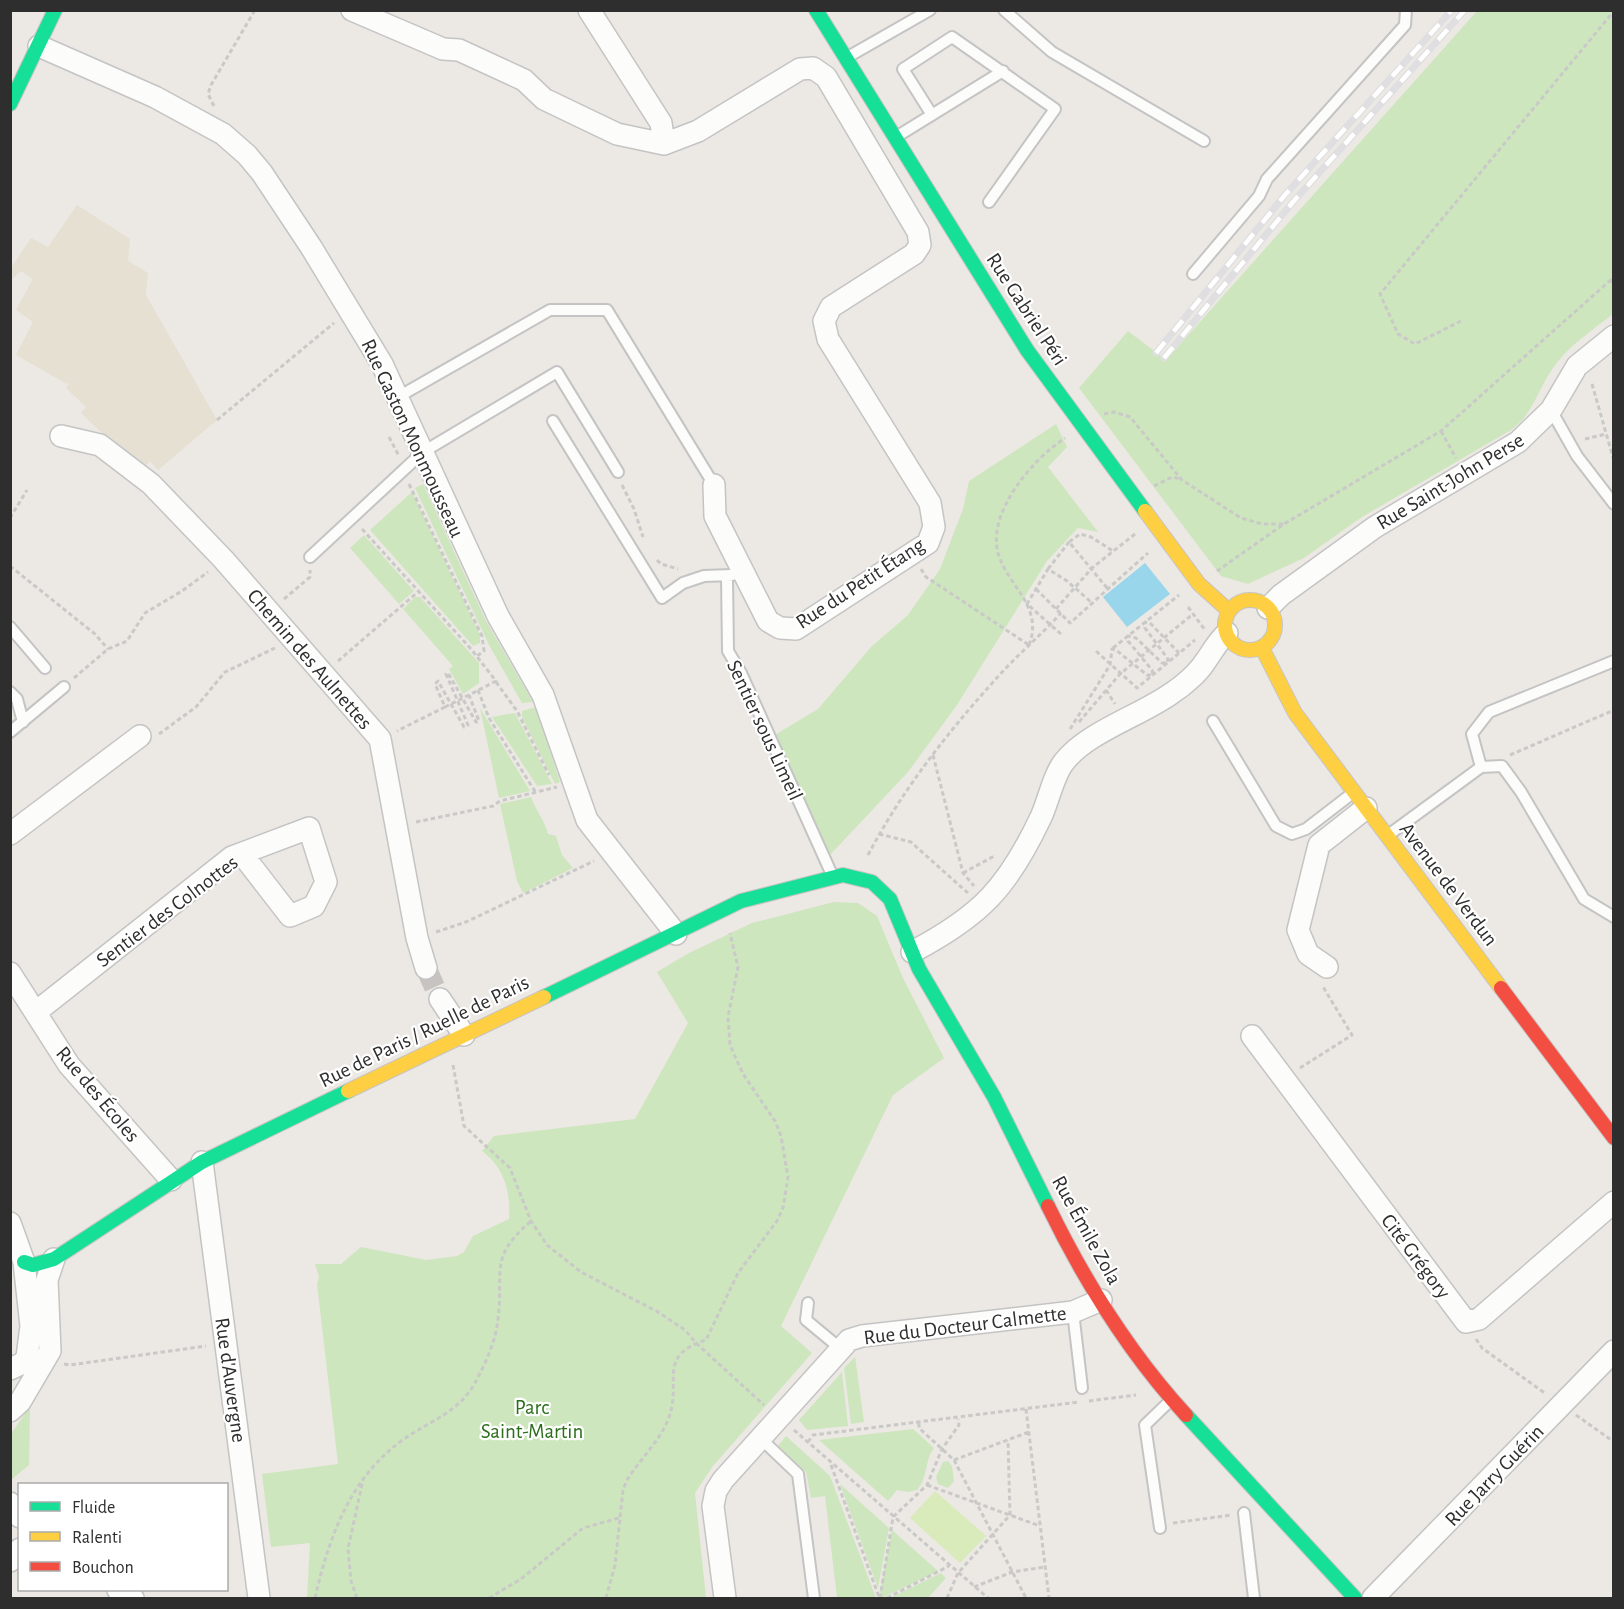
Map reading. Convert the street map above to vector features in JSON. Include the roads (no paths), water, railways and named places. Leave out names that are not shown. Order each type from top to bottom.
[{"type":"street","points":[[11,100],[55,10]]},
{"type":"street","points":[[352,10],[443,49],[459,50],[524,80],[544,99],[617,134],[664,144],[698,131],[800,69],[813,68],[826,77],[873,152],[896,137]]},
{"type":"street","points":[[589,10],[661,123],[664,144]]},
{"type":"street","name":"Rue Gabriel Péri","points":[[816,10],[1027,350],[1081,427],[1199,584],[1229,611]]},
{"type":"street","name":"Rue Gaston Monmousseau","points":[[42,38],[223,134],[247,155],[311,247],[382,364],[498,616],[543,695],[584,814],[607,849],[676,934]]},
{"type":"street","name":"Rue du Petit Étang","points":[[714,485],[715,516],[735,574],[768,621],[780,628],[796,629],[928,543],[934,527],[930,503],[828,339],[824,321],[831,307],[914,254],[920,244],[918,232],[873,152]]},
{"type":"street","name":"Rue Saint-John Perse","points":[[1268,608],[1281,595],[1375,526],[1518,442],[1551,411],[1577,366],[1614,336]]},
{"type":"street","name":"Chemin des Aulnettes","points":[[61,436],[99,444],[151,484],[224,560],[380,740],[417,938],[426,968]]},
{"type":"street","points":[[1244,601],[1261,603],[1268,608],[1273,616],[1274,634],[1262,648],[1245,650],[1231,642],[1225,626],[1229,611],[1244,601]]},
{"type":"street","points":[[912,952],[951,932],[978,912],[1007,880],[1022,857],[1064,762],[1100,734],[1173,693],[1204,664],[1217,642],[1227,633]]},
{"type":"street","name":"Avenue de Verdun","points":[[1262,648],[1295,713],[1614,1138]]},
{"type":"street","points":[[10,834],[140,736]]},
{"type":"street","points":[[1327,967],[1308,954],[1298,930],[1319,845],[1360,800]]},
{"type":"street","name":"Sentier des Colnottes","points":[[36,1012],[232,857],[309,828],[326,882],[314,906],[290,916],[242,854]]},
{"type":"street","name":"Rue de Paris / Ruelle de Paris","points":[[24,1262],[33,1265],[54,1259],[171,1180],[202,1162],[741,901],[834,877],[859,877]]},
{"type":"street","name":"Rue Émile Zola","points":[[859,877],[872,882],[890,899],[912,952],[994,1097],[1071,1254],[1155,1381],[1355,1599]]},
{"type":"street","name":"Rue des Écoles","points":[[10,973],[69,1065],[171,1180]]},
{"type":"street","points":[[440,999],[464,1035]]},
{"type":"street","name":"Cité Grégory","points":[[1252,1035],[1466,1322],[1479,1318],[1614,1202]]},
{"type":"street","name":"Rue d'Auvergne","points":[[202,1162],[260,1599]]},
{"type":"street","points":[[10,1223],[24,1262],[31,1326],[30,1350],[23,1363],[10,1369]]},
{"type":"street","points":[[15,1406],[50,1351],[47,1280],[54,1259]]},
{"type":"street","name":"Rue du Docteur Calmette","points":[[725,1599],[713,1506],[716,1491],[778,1417],[849,1340],[862,1336],[1073,1312],[1101,1300]]},
{"type":"street","name":"Rue Jarry Guérin","points":[[1373,1599],[1614,1351]]},
{"type":"street","points":[[120,1591],[133,1599]]},
{"type":"lane","points":[[846,58],[930,10]]},
{"type":"lane","points":[[1005,10],[1052,52],[1204,141]]},
{"type":"lane","points":[[1193,274],[1259,196],[1267,178],[1405,25],[1406,10]]},
{"type":"lane","points":[[37,12],[42,38]]},
{"type":"lane","points":[[932,115],[903,69],[952,37],[975,55],[1003,70],[1055,110],[989,202]]},
{"type":"lane","points":[[896,137],[1003,70]]},
{"type":"lane","name":"Rue du Petit Étang","points":[[398,397],[550,310],[607,310],[714,485]]},
{"type":"lane","points":[[310,556],[351,516],[423,453],[556,372],[618,471]]},
{"type":"lane","points":[[1551,411],[1577,456],[1614,504]]},
{"type":"lane","points":[[553,421],[662,598],[683,583],[704,576],[735,574]]},
{"type":"lane","name":"Sentier sous Limeil","points":[[735,574],[728,651],[741,673],[834,877]]},
{"type":"lane","points":[[13,635],[45,668]]},
{"type":"lane","points":[[1481,767],[1472,734],[1489,712],[1614,661]]},
{"type":"lane","points":[[10,732],[64,687]]},
{"type":"lane","points":[[10,692],[17,699],[23,722]]},
{"type":"lane","points":[[1214,721],[1276,826],[1292,834],[1360,800]]},
{"type":"lane","points":[[1387,836],[1481,767],[1502,766],[1521,792],[1584,899],[1614,917]]},
{"type":"lane","points":[[808,1303],[806,1320],[841,1349]]},
{"type":"lane","points":[[1073,1312],[1082,1388]]},
{"type":"lane","points":[[1160,1526],[1145,1425],[1171,1399]]},
{"type":"lane","points":[[760,1438],[798,1474],[814,1599]]},
{"type":"lane","points":[[1244,1514],[1254,1599]]},
{"type":"water","points":[[1145,563],[1170,594],[1127,627],[1103,597]]},
{"type":"tunnel","points":[[426,968],[440,999]]},
{"type":"railway","points":[[1156,353],[1285,195],[1452,10]]},
{"type":"railway","points":[[1164,358],[1293,202],[1465,10]]},
{"type":"park label","name":"Parc Saint-Martin","points":[[532,1419]]}]
